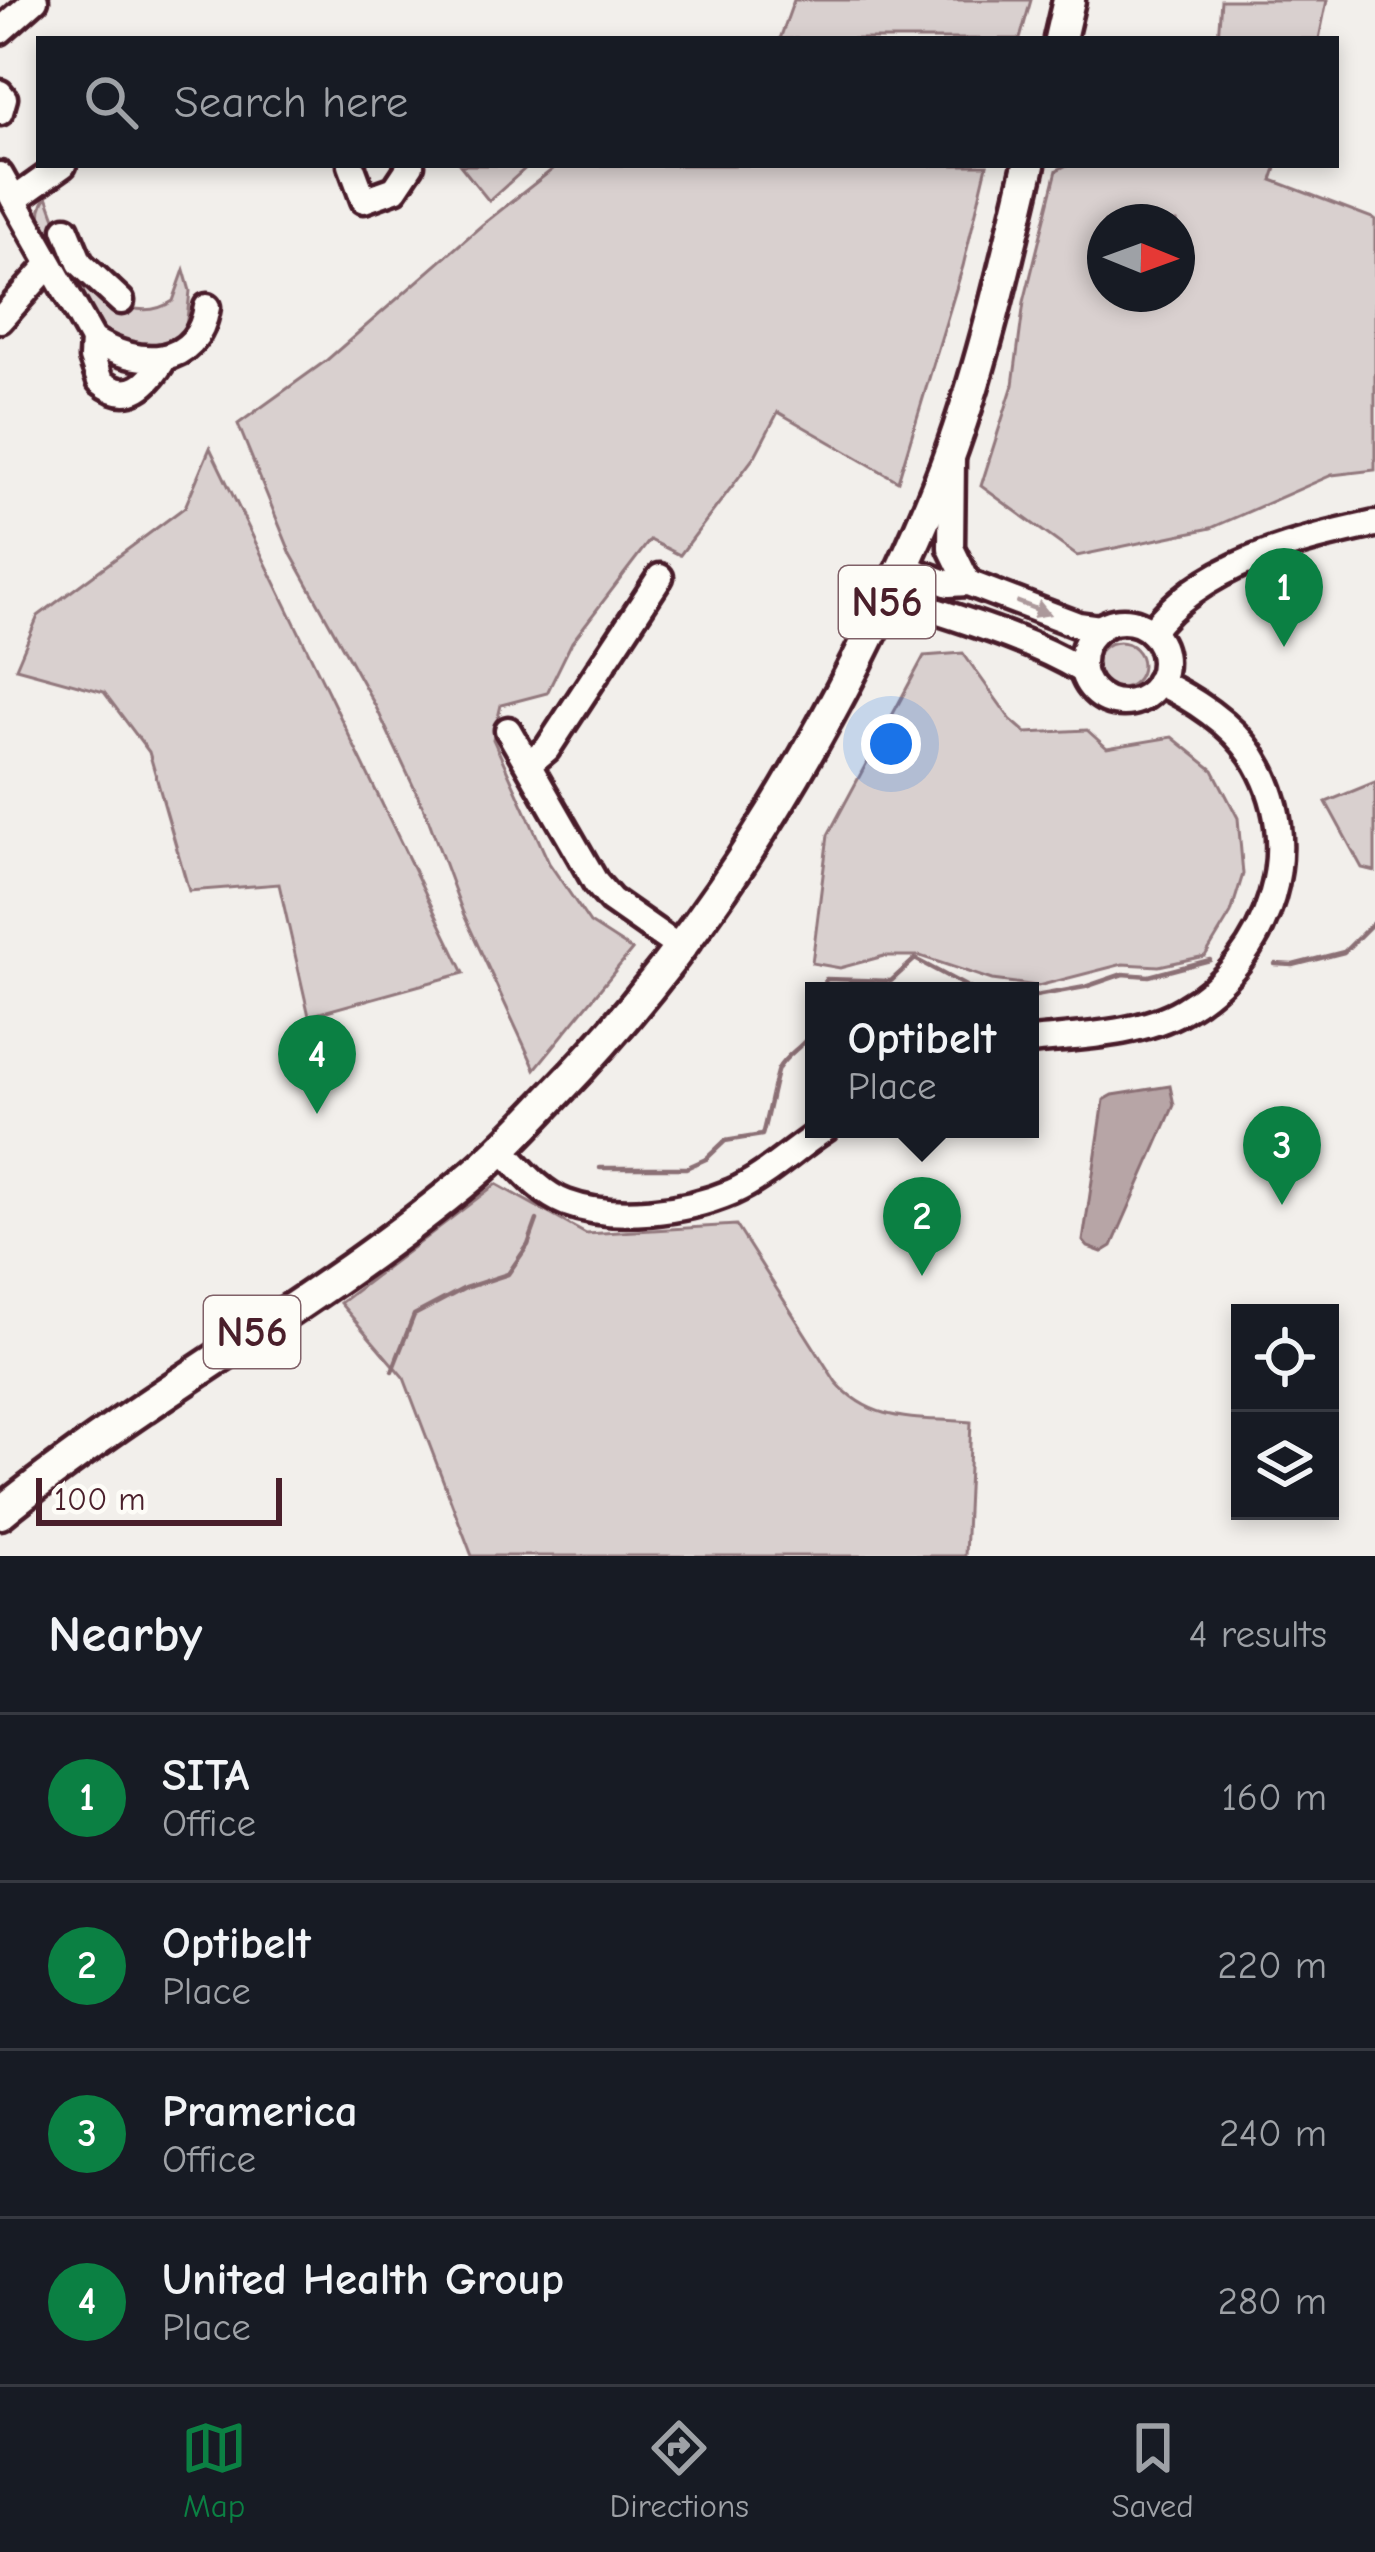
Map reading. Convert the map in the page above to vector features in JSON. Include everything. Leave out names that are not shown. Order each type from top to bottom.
[{"type":"main road","points":[[1061,36],[1069,0]]},
{"type":"main road","name":"N56","points":[[0,1513],[154,1399],[380,1246],[502,1149],[591,1058],[681,950],[814,745],[903,567],[952,448],[1028,168]]},
{"type":"street","points":[[0,31],[35,0]]},
{"type":"street","points":[[0,93],[4,98],[0,112]]},
{"type":"street","points":[[14,200],[59,168]]},
{"type":"street","points":[[352,168],[364,200],[395,189],[409,168]]},
{"type":"street","points":[[0,175],[92,340],[100,381],[133,393],[143,388],[165,357]]},
{"type":"street","points":[[66,229],[80,263],[121,301]]},
{"type":"street","points":[[0,320],[52,272],[80,263]]},
{"type":"street","points":[[92,340],[132,356],[165,357],[191,347],[203,330],[207,307]]},
{"type":"street","points":[[952,448],[951,548],[968,584]]},
{"type":"street","points":[[1151,632],[1211,579],[1288,548],[1375,524]]},
{"type":"street","points":[[903,567],[949,584],[968,584],[1078,626],[1100,628],[1126,621],[1151,632],[1163,656],[1158,682],[1138,700],[1112,702],[1090,687],[1083,671],[1084,647],[1100,628]]},
{"type":"street","points":[[529,764],[547,749],[660,577]]},
{"type":"street","points":[[890,596],[997,632],[1083,671]]},
{"type":"street","points":[[1039,1040],[1144,1024],[1180,1013],[1217,987],[1246,955],[1276,889],[1279,838],[1274,807],[1252,756],[1190,699],[1158,682]]},
{"type":"street","points":[[508,730],[596,883],[611,900],[681,950]]},
{"type":"street","points":[[502,1149],[536,1185],[563,1202],[614,1212],[691,1204],[732,1192],[812,1138]]},
{"type":"shaded area","points":[[794,0],[1031,0],[1021,36],[781,36]]},
{"type":"shaded area","points":[[1221,0],[1327,0],[1320,36],[1218,36]]},
{"type":"shaded area","points":[[462,168],[526,168],[489,201]]},
{"type":"shaded area","points":[[554,168],[986,168],[963,266],[898,481],[778,412],[755,456],[680,555],[650,540],[572,642],[547,693],[501,705],[493,739],[549,863],[590,923],[632,950],[535,1069],[463,913],[426,813],[376,707],[291,554],[238,424],[327,360]]},
{"type":"shaded area","points":[[1061,168],[1276,168],[1272,180],[1375,219],[1375,470],[1332,475],[1211,528],[1077,556],[981,486],[1013,385],[1024,302]]},
{"type":"shaded area","points":[[47,196],[70,259],[61,261],[43,229],[40,213]]},
{"type":"shaded area","points":[[184,270],[190,291],[185,338],[179,343],[142,344],[113,337],[91,318],[76,282],[125,306],[148,310],[173,301]]},
{"type":"shaded area","points":[[210,448],[464,973],[309,1016],[279,884],[189,891],[149,752],[104,692],[16,668],[38,616],[185,507]]},
{"type":"shaded area","points":[[1119,642],[1136,648],[1142,665],[1136,682],[1119,688],[1102,682],[1096,665],[1102,648]]},
{"type":"shaded area","points":[[963,653],[1011,720],[1026,733],[1087,730],[1107,748],[1172,737],[1213,770],[1238,818],[1243,874],[1231,913],[1205,956],[1159,966],[1123,964],[1039,986],[1039,982],[992,980],[920,956],[884,956],[840,968],[812,963],[828,835],[924,656]]},
{"type":"shaded area","points":[[1375,782],[1375,871],[1362,868],[1326,802]]},
{"type":"shaded area","points":[[1170,1086],[1174,1105],[1112,1246],[1102,1252],[1088,1247],[1083,1241],[1104,1100]]},
{"type":"shaded area","points":[[496,1184],[586,1234],[736,1225],[836,1382],[850,1396],[898,1416],[971,1422],[965,1556],[472,1556],[404,1378],[340,1303]]},
{"type":"waterway","points":[[1275,964],[1293,965],[1344,952],[1375,921]]},
{"type":"waterway","points":[[825,982],[891,981],[915,959],[958,982]]},
{"type":"waterway","points":[[1039,995],[1123,974],[1149,976],[1210,960]]},
{"type":"waterway","points":[[600,1168],[686,1168],[706,1159],[725,1141],[762,1135],[778,1069],[805,1040]]},
{"type":"waterway","points":[[392,1371],[414,1315],[465,1288],[508,1274],[528,1245],[537,1220]]},
{"type":"place","name":"SITA","points":[[1284,647]]},
{"type":"place","name":"United Health Group","points":[[317,1114]]},
{"type":"place","name":"Pramerica","points":[[1282,1205]]},
{"type":"place","name":"Optibelt","points":[[922,1276]]}]
